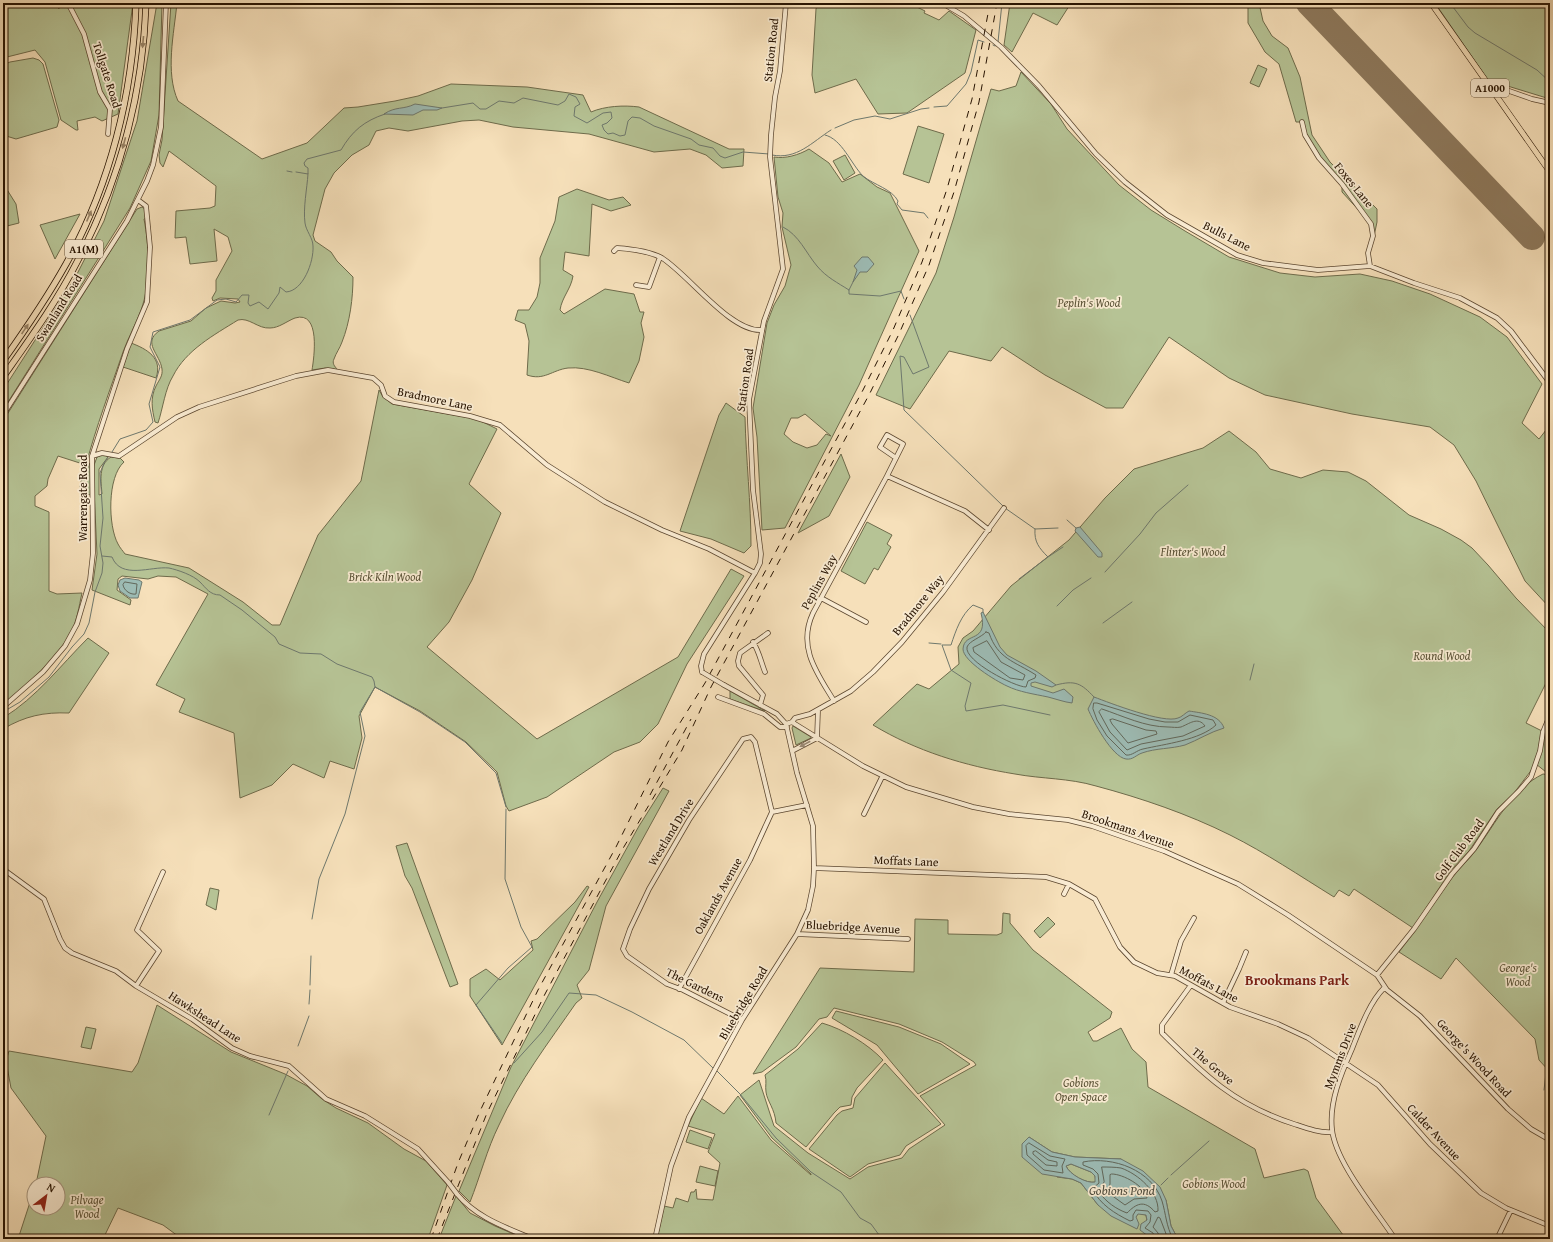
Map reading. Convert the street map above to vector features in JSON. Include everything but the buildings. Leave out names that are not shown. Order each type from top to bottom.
[{"type":"highway","name":"A1(M)","points":[[3,361],[53,287],[81,235],[100,190],[127,95],[133,53],[136,3]]},
{"type":"highway","name":"A1(M)","points":[[3,377],[55,301],[87,243],[117,167],[134,103],[142,53],[146,3]]},
{"type":"main road","name":"A1000","points":[[1431,3],[1550,172]]},
{"type":"street","name":"Tollgate Road","points":[[68,3],[84,34],[100,92],[110,110],[108,134]]},
{"type":"street","name":"Swanland Road","points":[[3,415],[138,200],[152,168],[161,127],[166,3]]},
{"type":"street","name":"Station Road","points":[[786,3],[780,71],[773,110],[770,155],[783,269],[762,330],[749,400],[753,490],[761,554],[760,563],[704,654],[700,666],[702,672],[780,716],[786,725]]},
{"type":"street","name":"Bulls Lane","points":[[942,3],[964,16],[1001,47],[1039,86],[1070,125],[1115,173],[1148,202],[1172,218],[1237,255],[1263,263],[1318,270],[1370,266],[1414,283],[1460,298],[1488,312],[1511,331],[1550,382]]},
{"type":"street","points":[[1488,85],[1532,99],[1550,102]]},
{"type":"street","name":"Foxes Lane","points":[[1302,122],[1305,135],[1319,158],[1342,184],[1371,224],[1373,236],[1368,253],[1370,266]]},
{"type":"street","name":"Warrengate Road","points":[[3,707],[42,672],[64,646],[77,624],[90,580],[93,553],[92,456],[127,349],[144,311],[148,296],[151,257],[149,224],[146,206],[138,200]]},
{"type":"street","points":[[614,251],[617,248],[642,251],[660,257],[714,304],[743,326],[755,331],[762,330]]},
{"type":"street","points":[[636,285],[649,287],[660,257]]},
{"type":"street","name":"Bradmore Lane","points":[[100,453],[122,455],[177,417],[199,407],[296,376],[328,370],[373,378],[381,385],[389,400],[394,402],[470,416],[500,425],[547,465],[605,502],[662,530],[709,549],[755,573]]},
{"type":"street","name":"Peplins Way","points":[[834,701],[811,662],[807,648],[808,624],[887,476],[896,458],[903,444],[887,435],[880,447],[896,458]]},
{"type":"street","points":[[92,456],[100,453],[95,444]]},
{"type":"street","points":[[887,476],[965,511],[989,530]]},
{"type":"street","name":"Bradmore Way","points":[[786,725],[792,722],[795,718],[818,710],[834,701],[862,682],[902,642],[942,592],[1004,508]]},
{"type":"street","points":[[821,598],[866,622]]},
{"type":"street","points":[[760,705],[763,695],[739,666],[738,661],[740,653],[753,642],[768,633]]},
{"type":"street","points":[[753,642],[758,650],[765,672]]},
{"type":"street","points":[[718,697],[765,715],[780,727],[786,725]]},
{"type":"street","points":[[765,715],[768,709]]},
{"type":"street","points":[[792,751],[817,738],[818,710]]},
{"type":"street","name":"Golf Club Road","points":[[1377,975],[1417,926],[1452,874],[1474,849],[1498,812],[1531,777],[1540,751],[1543,732],[1550,715]]},
{"type":"street","name":"Brookmans Avenue","points":[[792,722],[882,777],[906,787],[952,802],[1009,814],[1081,823],[1164,851],[1238,884],[1300,923],[1377,975],[1384,988]]},
{"type":"street","name":"Bluebridge Road","points":[[655,1239],[667,1181],[681,1136],[689,1117],[742,1020],[797,934],[811,898],[814,868],[814,838],[786,725]]},
{"type":"street","name":"Westland Drive","points":[[623,949],[640,904],[689,820],[742,739],[751,736],[755,742],[772,812]]},
{"type":"street","points":[[864,814],[882,777]]},
{"type":"street","points":[[772,812],[807,805]]},
{"type":"street","name":"Oaklands Avenue","points":[[679,989],[750,860],[772,812]]},
{"type":"street","name":"Moffats Lane","points":[[814,868],[1040,877],[1054,879],[1069,884],[1089,894],[1098,903],[1117,942],[1126,955],[1157,973],[1171,974],[1223,1004],[1294,1031],[1346,1064]]},
{"type":"street","name":"Hawkshead Lane","points":[[3,869],[44,900],[60,939],[68,950],[76,955],[116,971],[136,986],[192,1018],[232,1048],[250,1056],[289,1066],[326,1099],[365,1116],[418,1149],[438,1169],[466,1205],[479,1214],[533,1239]]},
{"type":"street","points":[[136,986],[158,951],[137,930],[163,872]]},
{"type":"street","points":[[1064,894],[1069,884]]},
{"type":"street","points":[[1171,974],[1181,941],[1194,918]]},
{"type":"street","name":"Bluebridge Avenue","points":[[797,934],[908,939]]},
{"type":"street","name":"The Gardens","points":[[623,949],[627,956],[633,961],[667,984],[742,1020]]},
{"type":"street","points":[[1223,1004],[1240,969],[1246,952]]},
{"type":"street","name":"The Grove","points":[[1191,985],[1162,1026],[1162,1033],[1204,1074],[1238,1099],[1286,1121],[1321,1132],[1332,1132]]},
{"type":"street","name":"Mymms Drive","points":[[1384,988],[1373,1004],[1346,1064],[1334,1100],[1332,1132],[1344,1164],[1395,1239]]},
{"type":"street","name":"George's Wood Road","points":[[1384,988],[1420,1016],[1450,1047],[1470,1071],[1523,1123],[1550,1140]]},
{"type":"street","name":"Calder Avenue","points":[[1346,1064],[1378,1085],[1430,1144],[1474,1186],[1498,1203],[1511,1210],[1550,1226]]},
{"type":"street","points":[[1497,1239],[1511,1210]]},
{"type":"green space","points":[[3,3],[56,3],[59,9],[57,3],[133,3],[118,114],[102,121],[95,117],[77,121],[78,130],[61,120],[45,62],[35,50],[3,58]]},
{"type":"green space","points":[[157,3],[162,3],[159,115],[151,161],[130,208],[3,410],[3,390],[75,278],[104,221],[137,121]]},
{"type":"green space","points":[[171,3],[177,3],[171,65],[174,90],[178,101],[262,159],[307,143],[344,108],[395,101],[418,96],[451,84],[527,87],[583,95],[591,112],[602,108],[615,106],[639,107],[729,149],[744,149],[743,166],[722,168],[706,155],[690,149],[654,152],[589,134],[513,127],[479,120],[462,121],[408,131],[389,128],[376,131],[369,145],[352,155],[334,173],[325,189],[313,235],[315,241],[331,252],[337,261],[353,277],[352,302],[349,318],[345,334],[333,360],[335,367],[338,370],[325,368],[312,370],[314,336],[309,321],[303,317],[295,318],[273,328],[261,327],[246,320],[238,320],[201,344],[185,358],[170,381],[158,423],[155,422],[152,399],[154,390],[162,374],[162,369],[153,349],[152,340],[154,335],[159,331],[191,321],[206,308],[221,301],[235,303],[240,302],[238,299],[220,298],[213,301],[212,298],[216,291],[216,280],[232,251],[228,237],[214,229],[217,261],[190,264],[186,237],[175,238],[176,211],[210,208],[215,206],[216,186],[169,151],[163,167],[160,163],[159,155],[162,140]]},
{"type":"green space","points":[[818,3],[919,3],[917,7],[925,11],[924,13],[939,20],[949,11],[976,30],[965,73],[907,113],[878,114],[856,79],[815,93],[812,75],[816,9]]},
{"type":"green space","points":[[1010,3],[1071,3],[1057,25],[1033,13],[1012,52],[1004,45]]},
{"type":"green space","points":[[1248,3],[1259,3],[1263,21],[1272,36],[1288,48],[1300,77],[1312,135],[1330,162],[1377,209],[1377,222],[1373,241],[1371,240],[1371,227],[1365,217],[1342,192],[1342,184],[1314,148],[1302,122],[1296,122],[1279,64],[1265,52],[1248,23]]},
{"type":"green space","points":[[1435,3],[1550,3],[1550,99],[1488,80]]},
{"type":"green space","points":[[33,58],[39,60],[43,64],[59,120],[57,127],[16,139],[3,135],[3,65],[10,62]]},
{"type":"green space","points":[[1258,65],[1267,69],[1259,87],[1250,83]]},
{"type":"green space","name":"Peplin's Wood","points":[[1021,72],[1051,104],[1067,129],[1119,185],[1151,210],[1229,257],[1280,273],[1315,277],[1360,274],[1392,281],[1430,294],[1480,317],[1507,337],[1542,384],[1522,423],[1539,439],[1550,425],[1550,608],[1525,581],[1476,481],[1454,445],[1430,427],[1352,414],[1265,395],[1229,378],[1169,337],[1123,408],[1106,408],[1045,375],[1002,347],[991,361],[949,351],[910,409],[876,395],[936,273],[954,217],[991,89],[999,91],[1016,86]]},
{"type":"green space","points":[[918,126],[944,134],[929,183],[903,174]]},
{"type":"green space","points":[[809,149],[829,163],[842,182],[860,174],[877,187],[890,193],[919,251],[859,385],[785,528],[762,530],[757,437],[753,408],[767,323],[774,305],[785,286],[791,265],[782,227],[783,213],[778,197],[774,157],[787,157]],"holes":[[[805,414],[831,436],[826,434],[817,445],[807,448],[793,442],[784,434],[791,418],[798,418]]]},
{"type":"green space","points":[[845,155],[855,173],[844,180],[833,161]]},
{"type":"green space","points":[[3,177],[6,188],[16,204],[19,223],[3,227]]},
{"type":"green space","points":[[577,189],[609,200],[623,197],[631,205],[611,211],[592,204],[589,256],[565,252],[563,270],[573,276],[560,310],[564,314],[605,289],[634,294],[640,312],[644,312],[641,323],[644,337],[639,361],[629,383],[591,370],[576,368],[562,369],[538,377],[527,375],[529,341],[525,324],[515,320],[518,310],[529,310],[537,297],[540,283],[540,258],[555,221],[559,197]]},
{"type":"green space","points":[[142,207],[145,209],[148,218],[144,219],[148,252],[148,277],[144,300],[123,352],[86,465],[58,456],[48,479],[47,486],[35,496],[35,506],[49,512],[49,591],[57,594],[82,593],[76,619],[70,634],[49,662],[30,682],[3,704],[3,421],[137,209]]},
{"type":"green space","points":[[80,214],[55,259],[40,225]]},
{"type":"green space","points":[[131,343],[143,348],[152,355],[157,365],[158,371],[156,378],[123,367]]},
{"type":"green space","name":"Brick Kiln Wood","points":[[379,390],[383,397],[392,404],[477,419],[497,429],[469,484],[501,513],[472,580],[449,622],[427,647],[537,739],[678,657],[731,569],[744,576],[687,664],[658,724],[640,742],[614,752],[547,797],[509,811],[506,806],[497,772],[466,742],[420,711],[375,687],[359,716],[362,738],[354,769],[330,761],[324,778],[293,764],[272,785],[240,798],[234,733],[179,712],[185,699],[156,685],[208,594],[176,577],[158,576],[148,579],[122,576],[118,579],[117,590],[131,600],[130,605],[92,590],[97,554],[93,468],[97,457],[103,454],[108,457],[99,469],[99,495],[102,494],[102,469],[107,460],[111,457],[120,458],[124,462],[118,469],[114,479],[111,514],[115,536],[125,554],[189,568],[243,602],[272,625],[280,625],[318,535],[361,481]]},
{"type":"green space","points":[[726,403],[745,417],[751,546],[744,553],[711,539],[680,531],[719,415]]},
{"type":"green space","points":[[1229,431],[1256,452],[1270,469],[1301,478],[1323,470],[1348,472],[1366,481],[1409,515],[1441,529],[1461,540],[1472,548],[1516,598],[1550,633],[1550,679],[1548,679],[1526,723],[1550,735],[1550,772],[1546,772],[1536,764],[1514,793],[1497,809],[1469,851],[1451,870],[1413,928],[1354,889],[1349,896],[1339,890],[1334,897],[1257,849],[1214,827],[1181,813],[1086,783],[996,771],[959,762],[924,750],[873,725],[917,684],[929,689],[959,664],[958,647],[963,638],[973,631],[1011,586],[1069,540],[1105,498],[1134,469],[1203,448]]},
{"type":"green space","points":[[841,454],[850,477],[829,516],[798,533]]},
{"type":"green space","points":[[90,463],[90,495],[84,492],[80,487],[83,472],[85,473]]},
{"type":"green space","points":[[867,522],[892,535],[887,544],[891,547],[878,570],[874,568],[865,584],[841,571]]},
{"type":"green space","points":[[88,638],[109,653],[69,713],[43,714],[19,721],[3,729],[3,718],[27,701]]},
{"type":"green space","points":[[730,691],[765,711],[730,699]]},
{"type":"green space","points":[[793,726],[811,738],[796,745],[792,728]]},
{"type":"green space","name":"George's Wood","points":[[1543,774],[1550,775],[1550,1072],[1539,1060],[1535,1039],[1456,958],[1441,979],[1399,952],[1455,874],[1476,850],[1513,798],[1532,780]]},
{"type":"green space","points":[[663,788],[669,791],[606,906],[589,970],[577,985],[582,998],[576,1003],[535,1062],[507,1109],[491,1144],[470,1202],[459,1191],[511,1067],[597,902],[639,826]]},
{"type":"green space","points":[[407,843],[458,984],[450,987],[412,888],[405,876],[396,846]]},
{"type":"green space","points":[[587,886],[589,887],[502,1045],[470,996],[470,979],[486,969],[500,980],[533,950],[531,941],[537,939],[575,902]]},
{"type":"green space","points":[[210,888],[219,890],[216,910],[206,905]]},
{"type":"green space","points":[[1003,913],[1010,914],[1010,923],[1033,950],[1112,1012],[1110,1018],[1088,1032],[1093,1041],[1097,1041],[1121,1028],[1132,1049],[1146,1062],[1148,1087],[1255,1149],[1264,1178],[1304,1169],[1308,1171],[1316,1198],[1346,1239],[1178,1239],[1171,1226],[1166,1200],[1121,1159],[1075,1157],[1052,1152],[1029,1137],[1057,1177],[1072,1179],[1081,1183],[1098,1205],[1136,1217],[1138,1213],[1146,1215],[1149,1236],[1152,1239],[657,1239],[664,1206],[673,1208],[676,1198],[688,1202],[691,1192],[694,1192],[696,1189],[697,1199],[713,1200],[720,1163],[708,1152],[715,1134],[688,1126],[701,1098],[724,1114],[738,1096],[771,1140],[811,1175],[772,1138],[740,1095],[759,1080],[774,1126],[808,1153],[850,1179],[868,1167],[902,1158],[909,1149],[945,1125],[920,1096],[976,1065],[974,1062],[942,1042],[899,1024],[834,1008],[827,1017],[819,1019],[796,1047],[762,1072],[753,1074],[820,968],[914,972],[915,919],[948,920],[948,934],[997,935],[1002,933]]},
{"type":"green space","points":[[1048,917],[1055,924],[1040,938],[1034,931]]},
{"type":"green space","name":"Pilvage Wood","points":[[157,1005],[231,1052],[285,1074],[307,1086],[322,1099],[336,1108],[368,1123],[404,1149],[426,1161],[447,1185],[428,1239],[182,1239],[163,1225],[118,1208],[103,1239],[18,1239],[26,1214],[26,1216],[66,1216],[66,1176],[38,1176],[46,1136],[11,1088],[6,1061],[9,1051],[132,1072],[138,1063]]},
{"type":"green space","points":[[836,1011],[899,1027],[941,1044],[970,1064],[918,1094],[877,1045],[832,1018]]},
{"type":"green space","points":[[822,1023],[855,1038],[870,1048],[883,1060],[857,1088],[852,1097],[851,1105],[840,1107],[806,1147],[776,1123],[767,1095],[765,1075],[798,1049]]},
{"type":"green space","points":[[86,1027],[96,1029],[91,1049],[81,1047]]},
{"type":"green space","points":[[885,1063],[941,1124],[906,1146],[900,1155],[868,1164],[850,1177],[809,1149],[837,1115],[842,1111],[853,1108],[855,1098]]},
{"type":"green space","points":[[690,1130],[712,1138],[708,1149],[686,1142]]},
{"type":"green space","points":[[1071,1164],[1091,1172],[1095,1176],[1096,1182],[1088,1182],[1075,1176],[1066,1166]]},
{"type":"green space","points":[[700,1166],[718,1171],[715,1186],[696,1182]]},
{"type":"green space","points":[[456,1196],[470,1213],[525,1239],[439,1239]]},
{"type":"water","points":[[415,104],[442,108],[437,110],[423,110],[413,115],[384,114],[392,110]]},
{"type":"water","points":[[862,257],[868,257],[874,264],[867,272],[860,272],[853,282],[857,270],[854,266]]},
{"type":"water","points":[[1080,527],[1102,553],[1102,557],[1098,557],[1075,531],[1076,528]]},
{"type":"water","points":[[125,578],[139,580],[142,582],[138,598],[130,598],[120,591],[118,585],[120,580]]},
{"type":"water","points":[[983,612],[1000,647],[1007,655],[1036,671],[1056,685],[1052,687],[1035,682],[1031,683],[1031,686],[1053,693],[1064,689],[1073,697],[1072,703],[1027,693],[1012,688],[988,675],[968,659],[964,654],[964,644],[982,629],[983,623],[981,613]]},
{"type":"water","points":[[1094,697],[1149,716],[1161,718],[1178,718],[1189,711],[1209,715],[1222,723],[1224,728],[1185,745],[1147,751],[1131,759],[1126,759],[1115,752],[1094,722],[1088,709]]},
{"type":"water","name":"Gobions Pond","points":[[1029,1137],[1052,1152],[1075,1157],[1121,1159],[1143,1171],[1160,1187],[1166,1200],[1171,1226],[1178,1239],[1152,1239],[1140,1230],[1141,1224],[1147,1220],[1146,1215],[1138,1214],[1136,1217],[1139,1224],[1137,1229],[1111,1216],[1098,1205],[1081,1183],[1072,1179],[1042,1174],[1022,1157],[1022,1144]],"holes":[[[1071,1164],[1091,1172],[1095,1176],[1095,1182],[1079,1178],[1066,1166]]]},
{"type":"waterway","points":[[998,42],[1002,3]]},
{"type":"waterway","points":[[1450,3],[1468,27],[1475,33],[1537,70],[1550,82]]},
{"type":"waterway","points":[[934,107],[947,106],[966,84],[971,72],[978,40],[984,42]]},
{"type":"waterway","points":[[442,108],[473,103],[480,109],[486,109],[499,101],[514,103],[523,98],[558,105],[565,101],[569,94],[576,97],[580,104],[575,107],[574,116],[587,123],[603,113],[611,112],[612,118],[607,123],[602,125],[608,134],[613,133],[620,136],[625,135],[628,121],[632,117],[640,118],[654,126],[691,139],[699,145],[713,148],[720,156],[725,158],[743,152],[769,154]]},
{"type":"waterway","points":[[835,128],[854,120],[875,116],[890,119],[921,109],[929,108]]},
{"type":"waterway","points":[[296,172],[308,174],[308,168],[304,163],[307,159],[341,150],[354,132],[365,123],[385,114]]},
{"type":"waterway","points":[[772,155],[781,156],[797,152],[811,145],[831,130]]},
{"type":"waterway","points":[[825,135],[836,141],[863,176],[892,193],[898,201],[897,204],[902,210],[924,213],[928,218]]},
{"type":"waterway","points":[[287,171],[292,172]]},
{"type":"waterway","points":[[112,452],[120,439],[146,430],[153,422],[149,404],[160,367],[150,347],[153,332],[190,320],[217,300],[226,299],[236,302],[242,295],[249,295],[248,303],[250,306],[259,302],[268,309],[279,293],[280,287],[286,292],[298,287],[306,275],[313,253],[313,243],[306,226],[305,217],[308,174]]},
{"type":"waterway","points":[[783,227],[789,230],[798,239],[821,270],[832,280],[849,290],[849,294],[880,296],[901,291],[904,299]]},
{"type":"waterway","points":[[849,290],[853,282]]},
{"type":"waterway","points":[[910,315],[929,367],[913,374],[904,357],[900,356],[904,410],[1003,506]]},
{"type":"waterway","points":[[3,712],[20,702],[49,677],[84,634],[89,623],[95,592],[102,573],[103,563],[100,546],[103,518],[100,473],[109,456]]},
{"type":"waterway","points":[[1105,572],[1140,534],[1156,513],[1188,485]]},
{"type":"waterway","points":[[1005,508],[1035,529],[1058,528]]},
{"type":"waterway","points":[[1067,520],[1076,528]]},
{"type":"waterway","points":[[1035,529],[1035,538],[1042,551],[1048,557],[1063,547]]},
{"type":"waterway","points":[[102,556],[112,557],[116,564],[129,570],[169,568],[181,571],[197,579],[206,589],[220,595],[242,610],[275,637],[279,644],[300,653],[321,654],[337,664],[372,677],[375,687],[420,712],[465,742],[496,773],[506,807]]},
{"type":"waterway","points":[[1019,579],[1048,557]]},
{"type":"waterway","points":[[1057,606],[1073,590],[1091,578]]},
{"type":"waterway","points":[[1103,623],[1132,602]]},
{"type":"waterway","points":[[983,612],[983,609],[973,605],[962,618],[951,645],[942,645],[951,670],[971,683],[965,706],[966,711],[1003,705],[1050,715]]},
{"type":"waterway","points":[[929,643],[941,644]]},
{"type":"waterway","points":[[1250,680],[1254,664]]},
{"type":"waterway","points":[[1056,685],[1068,683],[1077,684],[1094,697]]},
{"type":"waterway","points":[[312,919],[319,879],[345,814],[365,736],[360,712],[375,687]]},
{"type":"waterway","points":[[502,1043],[476,1005],[508,968],[532,947],[521,927],[505,879],[506,809]]},
{"type":"waterway","points":[[310,985],[311,956]]},
{"type":"waterway","points":[[309,1004],[310,990]]},
{"type":"waterway","points":[[514,1063],[542,1032],[569,993],[596,995],[632,1012],[684,1040],[713,1068]]},
{"type":"waterway","points":[[298,1046],[309,1016]]},
{"type":"waterway","points":[[1544,1090],[1550,1039]]},
{"type":"waterway","points":[[716,1070],[740,1094],[776,1138],[811,1172],[841,1192],[860,1218],[871,1224],[882,1239]]},
{"type":"waterway","points":[[269,1115],[288,1071]]},
{"type":"waterway","points":[[1171,1175],[1209,1141]]},
{"type":"waterway","points":[[1161,1185],[1168,1178]]},
{"type":"waterway","points":[[1546,1239],[1550,1233]]},
{"type":"runway","points":[[1309,3],[1532,237]]},
{"type":"railway","points":[[431,1239],[458,1163],[481,1109],[538,990],[616,847],[668,742],[705,683],[863,390],[893,330],[922,262],[947,189],[972,99],[990,3]]},
{"type":"railway","points":[[437,1239],[487,1113],[545,994],[622,850],[682,750],[711,687],[870,393],[899,334],[929,265],[954,192],[979,102],[997,3]]},
{"type":"railway","points":[[650,795],[691,719]]},
{"type":"district","name":"Brookmans Park","points":[[1297,980]]},
{"type":"park label","name":"Flinter's Wood","points":[[1193,552]]},
{"type":"park label","name":"Round Wood","points":[[1442,656]]},
{"type":"park label","name":"Gobions Open Space","points":[[1081,1090]]},
{"type":"park label","name":"Gobions Wood","points":[[1214,1184]]}]
